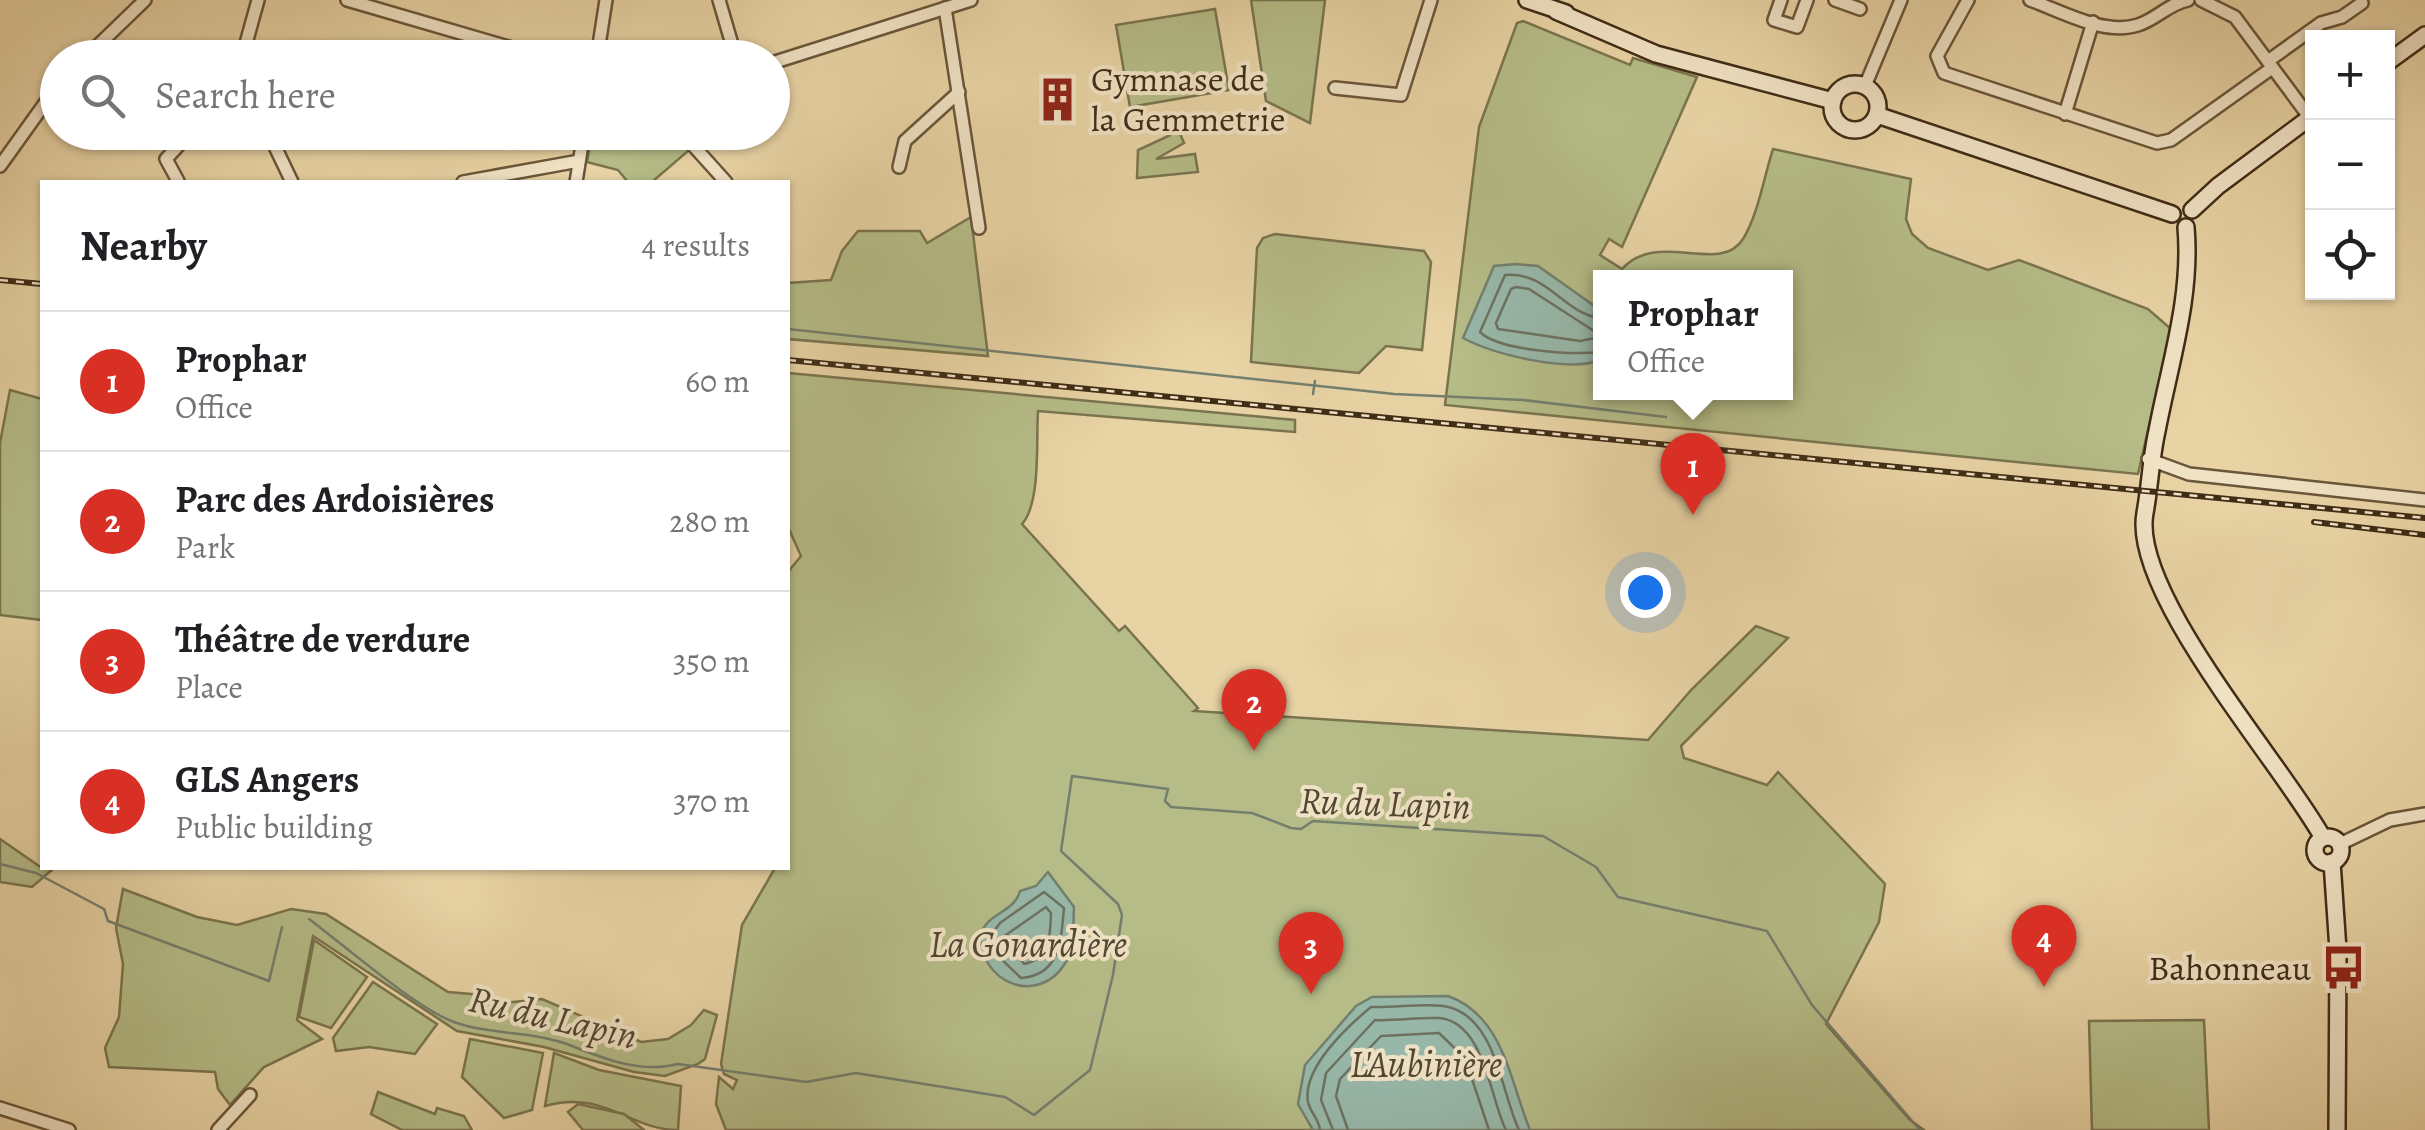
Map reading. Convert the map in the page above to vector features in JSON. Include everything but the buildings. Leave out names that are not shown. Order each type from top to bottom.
[{"type":"street","points":[[103,40],[145,0]]},
{"type":"street","points":[[247,40],[258,0]]},
{"type":"street","points":[[347,0],[484,40]]},
{"type":"street","points":[[600,40],[606,0]]},
{"type":"street","points":[[718,0],[730,40]]},
{"type":"street","points":[[1335,88],[1401,94],[1431,0]]},
{"type":"street","points":[[1528,0],[1633,46],[1833,101]]},
{"type":"street","points":[[1781,0],[1774,20],[1797,27],[1807,0]]},
{"type":"street","points":[[1835,0],[1860,9]]},
{"type":"street","points":[[1864,86],[1900,0]]},
{"type":"street","points":[[1968,0],[1940,48],[1940,70],[2119,134],[2164,144],[2321,23],[2342,17],[2362,3]]},
{"type":"street","points":[[2030,0],[2092,22],[2130,27],[2179,1]]},
{"type":"street","points":[[2201,0],[2235,16],[2305,109]]},
{"type":"street","points":[[790,57],[964,1]]},
{"type":"street","points":[[944,8],[979,228]]},
{"type":"street","points":[[2065,114],[2092,22]]},
{"type":"street","points":[[2395,57],[2425,34]]},
{"type":"street","points":[[1846,85],[1864,86],[1877,100],[1877,116],[1865,128],[1848,128],[1835,118],[1833,101],[1846,85]]},
{"type":"street","points":[[899,167],[905,141],[959,92]]},
{"type":"street","points":[[1,161],[40,109]]},
{"type":"street","points":[[1877,116],[2172,214]]},
{"type":"street","points":[[2192,210],[2307,120]]},
{"type":"street","points":[[173,150],[166,158],[177,180]]},
{"type":"street","points":[[277,150],[291,180]]},
{"type":"street","points":[[576,180],[581,150]]},
{"type":"street","points":[[697,150],[724,180]]},
{"type":"street","points":[[474,180],[579,161]]},
{"type":"street","points":[[2172,214],[2182,205],[2192,210]]},
{"type":"street","points":[[2192,210],[2193,220],[2186,228],[2182,325],[2152,459],[2145,514],[2152,563],[2166,598],[2323,838]]},
{"type":"street","points":[[2172,214],[2175,224],[2186,228]]},
{"type":"street","points":[[2152,459],[2189,474],[2425,500]]},
{"type":"street","points":[[2340,844],[2390,820],[2425,814]]},
{"type":"street","points":[[2332,862],[2316,855],[2316,845],[2323,838],[2333,838],[2340,844],[2340,854],[2332,862],[2338,950],[2337,1130]]},
{"type":"street","points":[[218,1130],[250,1095]]},
{"type":"street","points":[[0,1108],[69,1130]]},
{"type":"green space","points":[[1251,0],[1325,0],[1310,123],[1266,101]]},
{"type":"green space","points":[[1215,9],[1229,90],[1130,107],[1116,25]]},
{"type":"green space","points":[[1523,21],[1630,65],[1633,58],[1697,77],[1622,247],[1609,239],[1600,255],[1622,269],[1653,253],[1719,254],[1733,249],[1753,219],[1773,149],[1911,179],[1906,219],[1912,234],[1928,248],[1988,270],[2019,260],[2148,309],[2171,329],[2138,474],[1445,405],[1479,127],[1517,23]]},
{"type":"green space","points":[[1179,131],[1184,143],[1156,159],[1195,154],[1198,172],[1137,178],[1138,150]]},
{"type":"green space","points":[[589,150],[688,151],[654,180],[626,180],[618,170],[587,162]]},
{"type":"green space","points":[[971,217],[988,356],[790,339],[790,283],[831,280],[842,251],[858,231],[920,231],[927,243]]},
{"type":"green space","points":[[1275,234],[1424,251],[1431,262],[1422,350],[1386,346],[1359,373],[1251,362],[1257,248],[1263,238]]},
{"type":"green space","points":[[790,373],[1295,420],[1295,432],[1038,411],[1035,487],[1022,524],[1119,631],[1125,626],[1198,708],[1194,711],[1648,740],[1691,690],[1756,626],[1788,638],[1681,746],[1684,758],[1767,785],[1778,772],[1885,884],[1879,922],[1826,1024],[1910,1120],[1924,1130],[726,1130],[716,1104],[719,1077],[733,1089],[737,1080],[724,1074],[721,1064],[742,925],[774,870],[790,870],[790,570],[801,556],[790,531]]},
{"type":"green space","points":[[10,390],[40,398],[40,620],[0,615],[0,443]]},
{"type":"green space","points":[[0,839],[40,870],[52,870],[32,887],[0,882]]},
{"type":"green space","points":[[123,889],[197,917],[237,925],[291,909],[326,914],[448,992],[483,995],[502,1003],[542,999],[641,1042],[668,1039],[691,1025],[704,1010],[717,1015],[705,1059],[698,1064],[665,1076],[634,1072],[544,1047],[457,1031],[313,936],[297,1020],[322,1039],[264,1067],[230,1105],[218,1089],[215,1072],[109,1067],[105,1048],[119,1017],[123,964],[116,928]]},
{"type":"green space","points":[[314,940],[367,977],[331,1028],[299,1017]]},
{"type":"green space","points":[[373,982],[437,1024],[415,1054],[369,1047],[336,1051],[333,1038]]},
{"type":"green space","points":[[2204,1020],[2209,1130],[2092,1130],[2089,1021]]},
{"type":"green space","points":[[470,1039],[543,1053],[532,1110],[504,1118],[462,1077]]},
{"type":"green space","points":[[554,1053],[599,1070],[681,1086],[678,1130],[645,1124],[584,1103],[545,1106]]},
{"type":"green space","points":[[378,1092],[435,1114],[437,1108],[464,1116],[472,1130],[402,1130],[371,1114]]},
{"type":"green space","points":[[578,1104],[624,1114],[644,1130],[583,1130],[568,1112]]},
{"type":"water","points":[[1494,266],[1538,266],[1593,305],[1593,362],[1569,364],[1531,360],[1463,338]]},
{"type":"water","name":"La Gonardière","points":[[1048,872],[1074,907],[1069,956],[1054,976],[1040,984],[1012,983],[989,964],[982,950],[981,933],[1013,903],[1020,891],[1036,886]]},
{"type":"water","name":"L'Aubinière","points":[[1448,996],[1482,1019],[1493,1035],[1530,1130],[1313,1130],[1298,1104],[1305,1065],[1356,1006],[1372,997]]},
{"type":"waterway","points":[[790,329],[1394,394],[1523,400],[1666,417]]},
{"type":"waterway","points":[[1313,394],[1315,381]]},
{"type":"waterway","name":"Ru du Lapin","points":[[309,919],[420,1004],[468,1026],[553,1040],[635,1066],[678,1064],[806,1082],[856,1073],[1005,1097],[1034,1115],[1090,1070],[1113,975],[1122,915],[1118,904],[1061,851],[1072,776],[1168,789],[1165,801],[1171,807],[1252,813],[1291,828],[1301,829],[1313,821],[1543,836],[1596,867],[1618,897],[1767,931],[1812,1005],[1920,1130]]},
{"type":"waterway","name":"Ru du Lapin","points":[[0,864],[36,873],[104,909],[108,921],[269,981],[282,927]]},
{"type":"railway","points":[[0,280],[40,284]]},
{"type":"railway","points":[[790,360],[2425,518]]},
{"type":"railway","points":[[2314,522],[2425,535]]},
{"type":"place","name":"Gymnase de la Gemmetrie","points":[[1058,99]]},
{"type":"place","name":"Prophar","points":[[1693,515]]},
{"type":"place","name":"Parc des Ardoisières","points":[[1254,751]]},
{"type":"place","name":"Bahonneau","points":[[2344,968]]},
{"type":"place","name":"GLS Angers","points":[[2044,987]]},
{"type":"place","name":"Théâtre de verdure","points":[[1311,994]]}]
